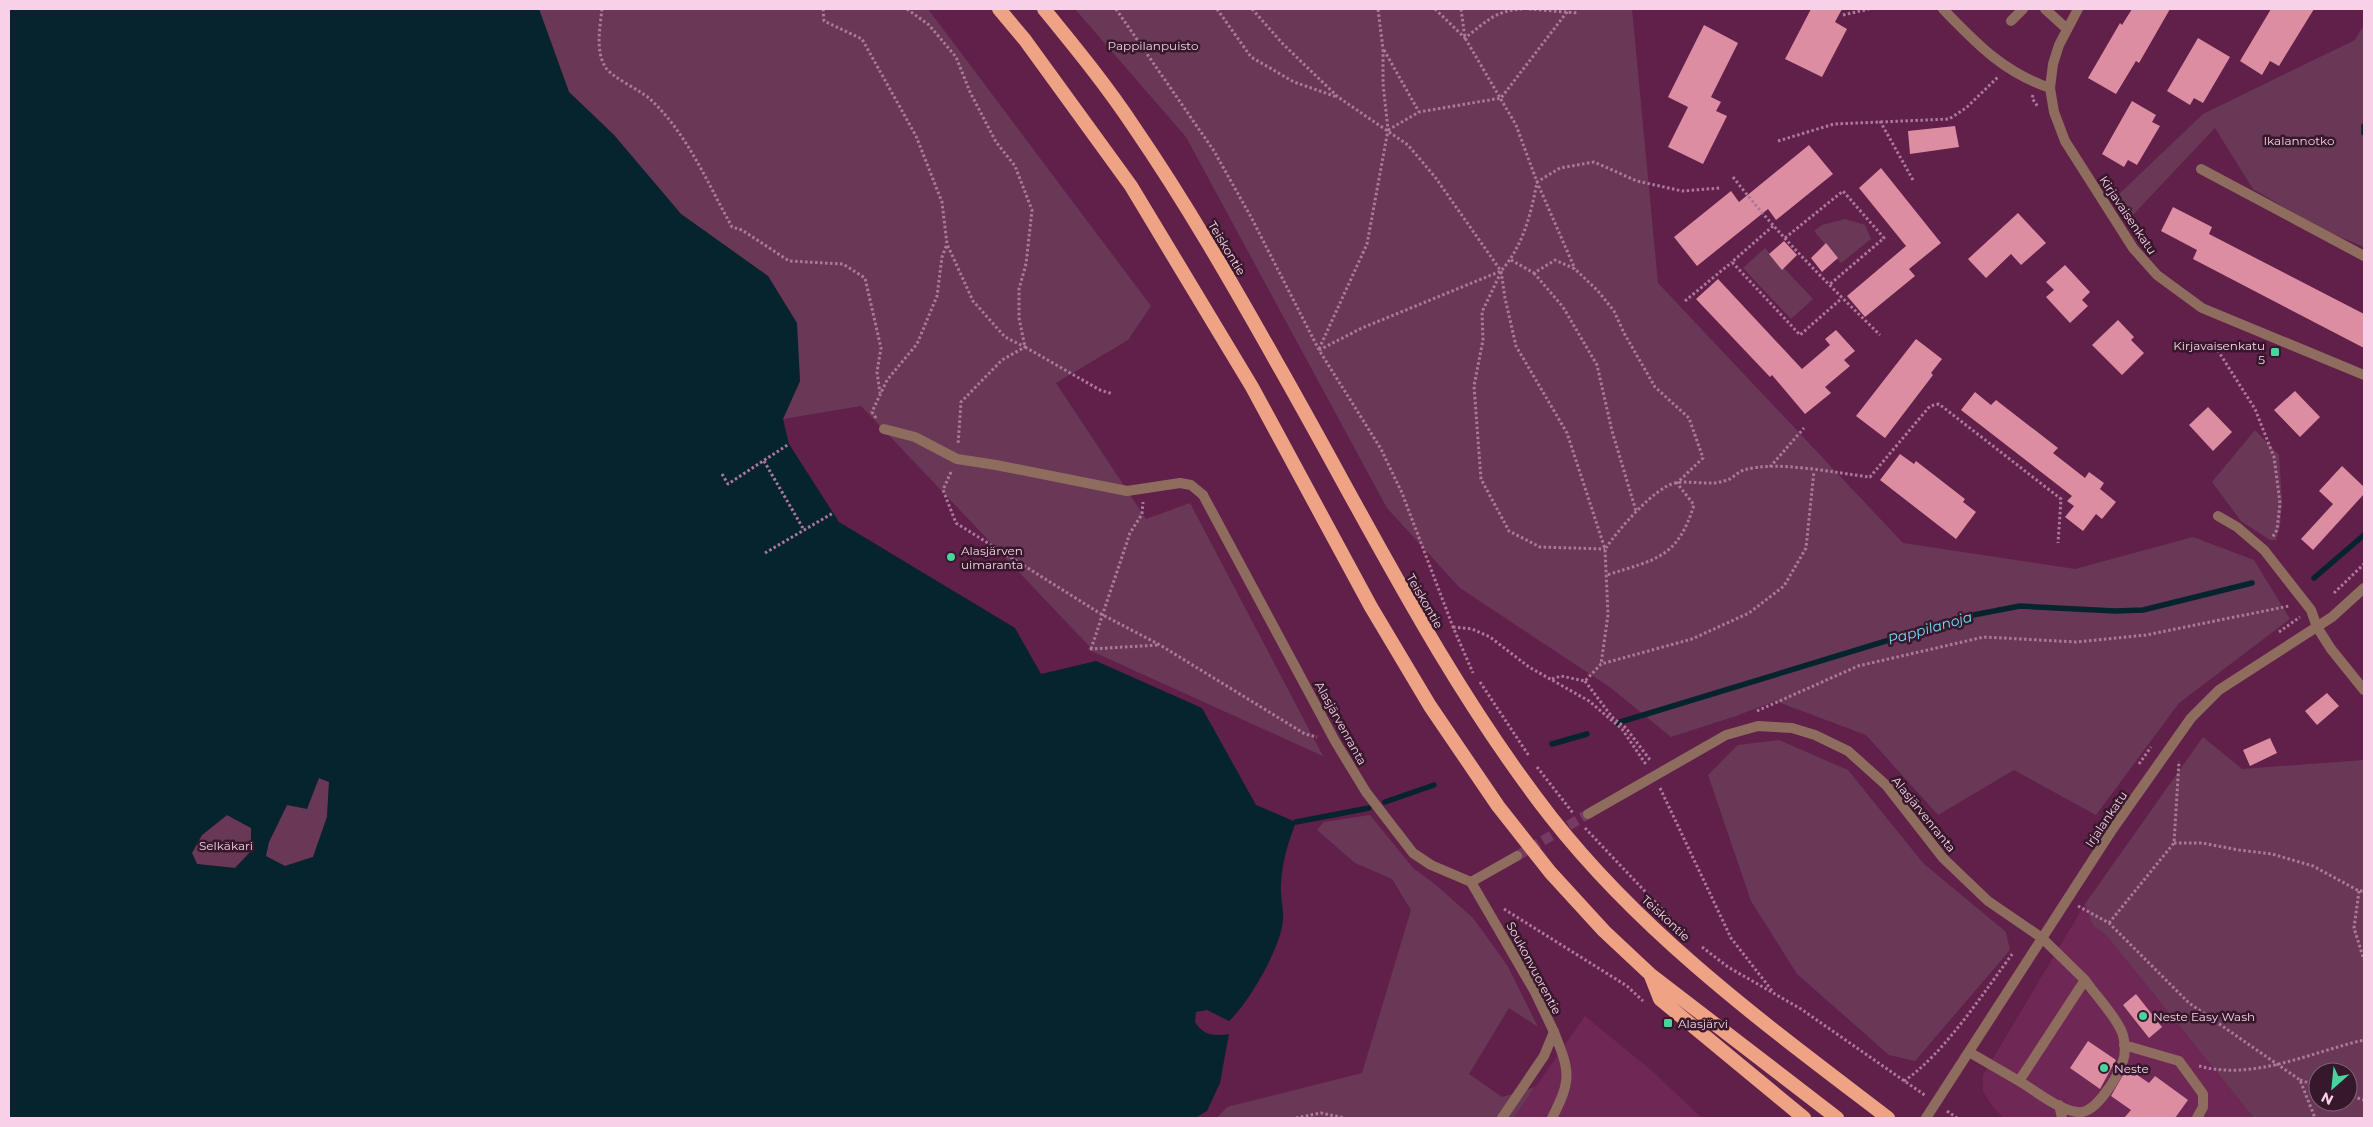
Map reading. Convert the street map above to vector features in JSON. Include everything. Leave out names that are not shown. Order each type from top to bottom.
[{"type":"highway","points":[[999,9],[1025,40],[1131,186],[1252,387],[1371,607],[1430,706],[1492,798],[1550,872],[1604,931],[1651,975],[1837,1118]]},
{"type":"highway","name":"Teiskontie","points":[[1044,9],[1134,126],[1278,363],[1421,624],[1477,714],[1552,818],[1607,882],[1651,927],[1758,1019],[1888,1118]]},
{"type":"highway","points":[[1651,975],[1660,999],[1804,1118]]},
{"type":"street","points":[[1943,9],[1989,55],[2006,68],[2030,81],[2050,88]]},
{"type":"street","points":[[2011,21],[2023,9]]},
{"type":"street","points":[[2045,9],[2067,29]]},
{"type":"street","name":"Kirjavaisenkatu","points":[[2078,9],[2067,29],[2053,64],[2050,88],[2054,112],[2065,141],[2133,248],[2157,275],[2185,297],[2221,317],[2364,375]]},
{"type":"street","points":[[2201,169],[2364,256]]},
{"type":"street","points":[[884,429],[915,437],[956,459]]},
{"type":"street","name":"Alasjärvenranta","points":[[956,459],[996,464],[1127,491],[1180,483],[1191,485],[1203,495],[1335,741],[1366,792],[1414,853],[1431,865],[1471,882]]},
{"type":"street","points":[[2218,516],[2237,527],[2264,550],[2311,610],[2317,627],[2331,649],[2364,690]]},
{"type":"street","name":"Irjalankatu","points":[[1926,1118],[2112,830],[2191,718],[2219,690],[2332,617],[2364,588]]},
{"type":"street","name":"Alasjärvenranta","points":[[1588,814],[1726,735],[1758,726],[1792,728],[1816,735],[1848,750],[1886,786],[1943,858],[1988,900],[2042,938],[2085,980],[2122,1031],[2124,1045]]},
{"type":"street","points":[[1471,882],[1517,856]]},
{"type":"street","name":"Soukonvuorentie","points":[[1471,882],[1535,992],[1554,1032],[1544,1056],[1502,1118]]},
{"type":"street","points":[[2019,1081],[2085,980]]},
{"type":"street","points":[[1552,1118],[1563,1097],[1567,1072],[1554,1032]]},
{"type":"street","points":[[1969,1052],[2059,1105],[2078,1113],[2089,1111],[2099,1102],[2123,1060],[2124,1045],[2179,1060],[2203,1094],[2203,1107],[2198,1118]]},
{"type":"street","points":[[2059,1105],[2062,1118]]},
{"type":"path","points":[[602,9],[598,41],[606,69],[650,98],[682,135],[732,227],[742,230],[789,261],[842,264],[865,278],[882,348],[877,372],[880,393]]},
{"type":"path","points":[[823,9],[824,21],[862,39],[916,136],[942,202],[947,244],[973,301],[1005,336],[1100,390],[1113,394]]},
{"type":"path","points":[[907,9],[929,25],[956,57],[970,92],[996,142],[1014,166],[1032,210],[1026,264],[1018,289],[1019,318],[1025,347]]},
{"type":"path","points":[[1116,9],[1214,151],[1319,350],[1385,458],[1402,493],[1453,627],[1474,674]]},
{"type":"path","points":[[1217,9],[1251,57],[1294,82],[1338,97]]},
{"type":"path","points":[[1252,9],[1283,44],[1338,97],[1408,145],[1435,177],[1501,271],[1516,346],[1567,433],[1605,549],[1608,615],[1601,664]]},
{"type":"path","points":[[1319,350],[1367,244],[1388,130],[1382,83],[1383,49],[1378,9]]},
{"type":"path","points":[[1434,9],[1465,38]]},
{"type":"path","points":[[1460,9],[1465,38],[1516,125],[1537,182],[1575,269]]},
{"type":"path","points":[[1465,38],[1484,22],[1505,10],[1522,9]]},
{"type":"path","points":[[1529,9],[1566,10],[1578,13]]},
{"type":"path","points":[[1843,15],[1869,9]]},
{"type":"path","points":[[1388,130],[1419,112],[1501,98],[1566,10]]},
{"type":"path","points":[[1383,49],[1419,112]]},
{"type":"path","points":[[1778,141],[1834,124],[1949,119],[1966,108],[2006,68]]},
{"type":"path","points":[[1880,121],[1913,180]]},
{"type":"path","points":[[1605,549],[1540,547],[1510,531],[1481,479],[1474,386],[1483,340],[1482,312],[1501,271],[1517,252],[1530,215],[1537,182],[1560,168],[1594,162],[1637,181],[1682,191],[1720,188]]},
{"type":"path","points":[[1733,177],[1773,226],[1829,286],[1880,335]]},
{"type":"path","points":[[1785,238],[1843,190],[1884,238],[1829,286]]},
{"type":"path","points":[[1686,301],[1773,226]]},
{"type":"path","points":[[884,429],[872,412],[887,380],[917,344],[937,296],[942,257],[947,244]]},
{"type":"path","points":[[1511,260],[1534,273],[1563,307],[1597,365],[1612,432],[1636,511]]},
{"type":"path","points":[[1534,273],[1555,260],[1575,269],[1598,291],[1614,311],[1655,387],[1689,418],[1703,458],[1677,483]]},
{"type":"path","points":[[1732,262],[1800,335],[1842,298]]},
{"type":"path","points":[[1319,350],[1362,328],[1501,271]]},
{"type":"path","points":[[2215,346],[2254,409],[2274,457],[2280,503],[2277,530],[2264,550]]},
{"type":"path","points":[[1025,347],[1002,360],[961,402],[956,459],[942,490],[956,523],[1101,614],[1160,645],[1305,734],[1335,741]]},
{"type":"path","points":[[1605,549],[1617,531],[1636,511],[1672,484],[1725,482],[1743,470],[1770,467],[1870,477],[1930,406],[1939,404],[2062,499],[2058,543]]},
{"type":"path","points":[[1770,467],[1804,428]]},
{"type":"path","points":[[722,474],[728,484],[789,444]]},
{"type":"path","points":[[764,461],[804,530]]},
{"type":"path","points":[[1585,681],[1601,664],[1692,640],[1749,613],[1784,586],[1806,548],[1814,471]]},
{"type":"path","points":[[1606,575],[1652,560],[1674,547],[1687,528],[1694,505],[1677,483]]},
{"type":"path","points":[[765,553],[833,513]]},
{"type":"path","points":[[1142,514],[1130,533],[1090,649],[1160,645]]},
{"type":"path","points":[[1755,712],[1858,666],[1984,637],[2076,642],[2146,636],[2292,605],[2311,610]]},
{"type":"path","points":[[1551,679],[1560,676],[1585,681],[1612,717],[1624,727],[1650,760]]},
{"type":"path","points":[[1479,681],[1531,760],[1577,818]]},
{"type":"path","points":[[2110,923],[2174,843],[2180,733]]},
{"type":"path","points":[[1645,763],[1659,756]]},
{"type":"path","points":[[1582,824],[1675,923]]},
{"type":"path","points":[[2174,843],[2202,843],[2272,854],[2313,866],[2359,891],[2364,891]]},
{"type":"path","points":[[2359,891],[2354,928],[2364,960]]},
{"type":"path","points":[[2067,899],[2110,923],[2189,1003],[2300,1080],[2308,1083]]},
{"type":"path","points":[[1502,908],[1626,986]]},
{"type":"path","points":[[1695,942],[1728,968],[1800,1009],[1957,1118]]},
{"type":"path","points":[[2179,1060],[2215,1070],[2259,1068],[2364,1040]]},
{"type":"path","points":[[2300,1080],[2315,1118]]},
{"type":"path","points":[[1296,1118],[1321,1113],[1345,1118]]},
{"type":"shaded area","points":[[2085,904],[2109,923],[2106,935],[2254,1118],[2004,1118],[1992,1106],[1983,1091],[1983,1075]]},
{"type":"shaded area","points":[[1585,1016],[1652,1071],[1702,1118],[1514,1118]]},
{"type":"green space","points":[[539,9],[928,9],[1151,306],[1128,340],[1056,383],[1146,519],[1190,503],[1323,756],[1087,649],[1090,647],[861,406],[783,419],[800,381],[796,323],[768,276],[681,214],[614,135],[569,92]]},
{"type":"green space","name":"Pappilanpuisto","points":[[1075,9],[1632,9],[1658,283],[1903,543],[2075,569],[2193,537],[2254,560],[2290,619],[2179,703],[2096,815],[2014,770],[1938,815],[1866,735],[1775,701],[1671,737],[1611,688],[1460,588],[1387,508],[1186,137]]},
{"type":"green space","name":"Ikalannotko","points":[[2364,25],[2364,247],[2321,229],[2253,189],[2215,128],[2129,219],[2115,198],[2203,114],[2355,40]]},
{"type":"green space","points":[[1845,219],[1865,225],[1871,239],[1841,263],[1814,231],[1822,225]]},
{"type":"green space","points":[[1765,248],[1813,299],[1791,319],[1743,268]]},
{"type":"green space","points":[[2255,430],[2279,455],[2282,502],[2280,526],[2276,540],[2270,540],[2241,521],[2212,482]]},
{"type":"green space","points":[[2203,737],[2242,769],[2364,760],[2364,1118],[2254,1118],[2106,935],[2093,925],[2085,904]]},
{"type":"green space","points":[[1779,740],[1848,770],[1923,863],[2006,932],[2010,950],[1915,1061],[1889,1055],[1797,974],[1751,901],[1708,775],[1738,745]]},
{"type":"green space","points":[[319,778],[329,782],[327,817],[313,857],[285,866],[265,856],[269,842],[287,805]]},
{"type":"green space","name":"Selkäkari","points":[[227,815],[252,828],[251,851],[235,868],[197,864],[192,853],[202,835]]},
{"type":"green space","points":[[1370,815],[1413,868],[1436,885],[1473,918],[1507,965],[1538,1027],[1509,1008],[1469,1074],[1502,1097],[1535,1087],[1514,1118],[1217,1118],[1227,1107],[1362,1073],[1411,910],[1392,879],[1355,863],[1317,830],[1324,822]]},
{"type":"water","points":[[9,9],[539,9],[569,92],[614,135],[681,214],[768,276],[797,323],[800,381],[783,419],[789,444],[839,522],[1015,628],[1041,674],[1096,661],[1202,708],[1256,805],[1296,822],[1283,868],[1281,889],[1283,920],[1281,931],[1277,945],[1263,974],[1246,1001],[1229,1021],[1207,1010],[1196,1012],[1195,1022],[1205,1032],[1214,1035],[1229,1034],[1220,1083],[1207,1111],[1195,1118],[9,1118]],"holes":[[[319,778],[329,782],[327,817],[313,857],[285,866],[266,856],[269,842],[287,805],[307,809]],[[227,815],[251,828],[251,851],[235,868],[197,864],[192,853],[202,835]]]},
{"type":"building","points":[[1811,9],[1842,9],[1835,22],[1847,29],[1822,77],[1785,59]]},
{"type":"building","points":[[2132,9],[2170,9],[2139,63],[2136,61],[2116,94],[2088,78],[2120,23],[2122,25]]},
{"type":"building","points":[[2271,9],[2314,9],[2279,66],[2270,61],[2262,75],[2240,61]]},
{"type":"building","points":[[1704,25],[1738,43],[1711,97],[1721,102],[1716,111],[1727,116],[1703,164],[1668,147],[1688,107],[1668,97]]},
{"type":"building","points":[[2198,38],[2230,57],[2203,103],[2194,98],[2190,105],[2167,91]]},
{"type":"building","points":[[2132,101],[2156,115],[2152,122],[2160,126],[2137,165],[2128,160],[2124,167],[2102,154]]},
{"type":"building","points":[[1955,126],[1959,147],[1910,154],[1908,131]]},
{"type":"building","points":[[1809,145],[1833,174],[1776,220],[1768,209],[1697,266],[1674,237],[1731,191],[1739,202]]},
{"type":"building","points":[[1881,168],[1941,243],[1909,269],[1915,276],[1865,317],[1847,296],[1906,246],[1859,188]]},
{"type":"building","points":[[2173,207],[2212,227],[2209,234],[2364,314],[2364,348],[2193,259],[2197,250],[2161,231]]},
{"type":"building","points":[[2018,213],[2046,243],[2021,265],[2011,254],[1986,278],[1968,259]]},
{"type":"building","points":[[1784,241],[1797,255],[1782,270],[1769,254]]},
{"type":"building","points":[[1826,243],[1838,258],[1822,272],[1811,258]]},
{"type":"building","points":[[2065,265],[2090,292],[2082,300],[2088,306],[2070,323],[2046,297],[2054,290],[2046,282]]},
{"type":"building","points":[[1718,279],[1802,369],[1830,345],[1825,339],[1836,330],[1855,351],[1844,360],[1850,366],[1825,387],[1831,393],[1805,414],[1772,375],[1770,377],[1696,299]]},
{"type":"building","points":[[2118,320],[2134,337],[2131,340],[2144,353],[2122,375],[2092,345]]},
{"type":"building","points":[[1916,339],[1942,359],[1931,373],[1933,375],[1885,438],[1856,416]]},
{"type":"building","points":[[2295,391],[2320,417],[2300,437],[2274,410]]},
{"type":"building","points":[[1975,392],[1991,405],[1996,400],[2058,448],[2053,453],[2085,478],[2089,472],[2104,483],[2100,489],[2116,502],[2102,519],[2096,514],[2083,531],[2065,517],[2074,506],[2067,501],[2072,496],[1961,410]]},
{"type":"building","points":[[2208,407],[2232,432],[2213,451],[2189,425]]},
{"type":"building","points":[[1900,454],[1914,464],[1916,461],[1965,499],[1963,502],[1976,512],[1956,539],[1880,480]]},
{"type":"building","points":[[2342,466],[2364,487],[2364,494],[2313,550],[2301,539],[2333,504],[2319,491]]},
{"type":"building","points":[[2327,693],[2339,706],[2317,725],[2305,711]]},
{"type":"building","points":[[2270,738],[2277,753],[2250,766],[2243,750]]},
{"type":"building","name":"Neste Easy Wash","points":[[2136,994],[2162,1027],[2149,1038],[2123,1005]]},
{"type":"building","points":[[2088,1041],[2116,1060],[2100,1089],[2070,1068]]},
{"type":"building","points":[[2127,1068],[2149,1083],[2155,1076],[2188,1100],[2175,1118],[2124,1118],[2131,1110],[2111,1096]]},
{"type":"waterway","points":[[2364,126],[2364,133]]},
{"type":"waterway","name":"Pappilanoja","points":[[2314,578],[2364,535]]},
{"type":"waterway","name":"Pappilanoja","points":[[1617,723],[1968,616],[2020,606],[2115,611],[2143,610],[2252,583]]},
{"type":"waterway","name":"Pappilanoja","points":[[1552,744],[1587,734]]},
{"type":"waterway","name":"Pappilanoja","points":[[1385,802],[1434,785]]},
{"type":"waterway","name":"Pappilanoja","points":[[1296,822],[1369,808]]},
{"type":"tunnel","points":[[1517,856],[1588,814]]},
{"type":"place","name":"Kirjavaisenkatu 5","points":[[2275,352]]},
{"type":"place","name":"Alasjärven uimaranta","points":[[951,557]]},
{"type":"place","name":"Neste Easy Wash","points":[[2143,1016]]},
{"type":"place","name":"Alasjärvi","points":[[1668,1023]]},
{"type":"place","name":"Neste","points":[[2104,1068]]}]
